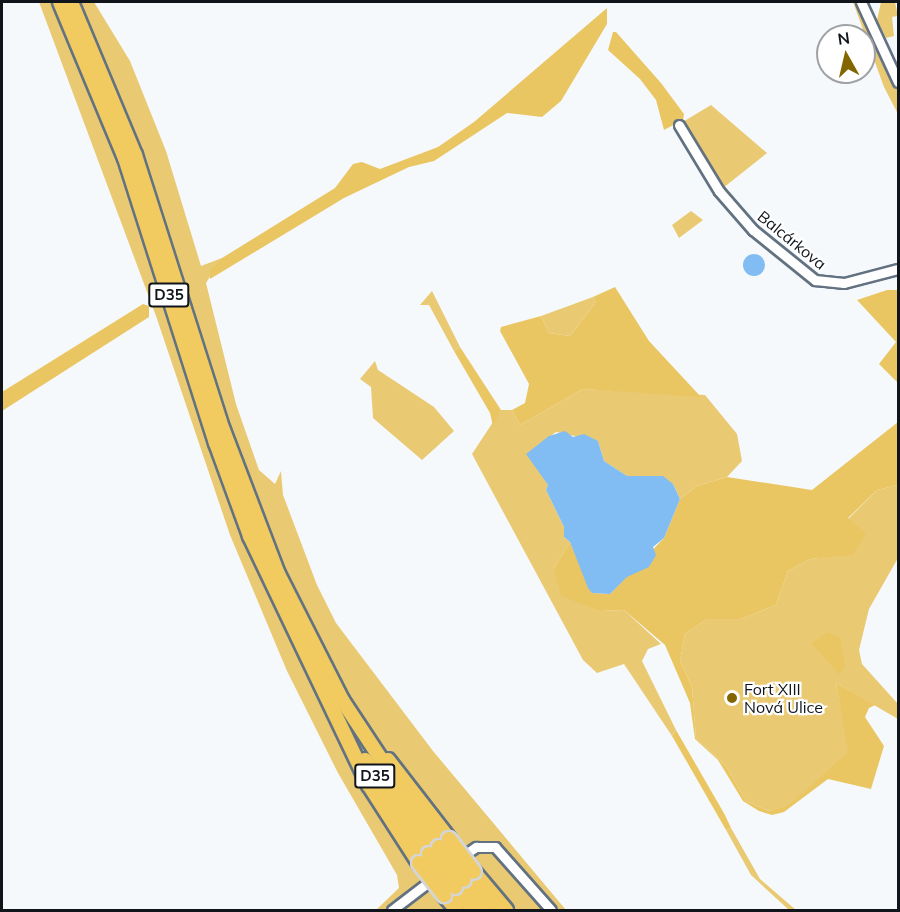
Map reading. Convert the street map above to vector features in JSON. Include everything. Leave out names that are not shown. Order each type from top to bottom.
[{"type":"highway","name":"D35","points":[[60,2],[129,169],[213,433],[247,526],[325,694],[388,797],[459,883],[474,910]]},
{"type":"highway","name":"D35","points":[[71,2],[135,155],[247,498],[292,605],[342,700],[434,851]]},
{"type":"highway","points":[[434,851],[459,883],[506,910]]},
{"type":"highway","name":"D35","points":[[459,883],[489,910]]},
{"type":"highway","points":[[457,910],[459,883]]},
{"type":"street","points":[[861,2],[898,82]]},
{"type":"street","name":"Balcárkova","points":[[679,125],[719,190],[753,230],[815,280],[844,283],[898,269]]},
{"type":"street","points":[[393,910],[470,850],[489,845],[505,855],[551,910]]},
{"type":"shaded area","points":[[39,2],[94,2],[130,61],[166,151],[201,266],[222,258],[206,283],[236,404],[259,470],[275,484],[281,471],[283,495],[317,585],[336,623],[433,751],[566,910],[512,910],[473,856],[431,886],[451,910],[376,910],[399,888],[397,875],[338,773],[287,671],[230,535],[156,316]]},
{"type":"shaded area","points":[[853,2],[857,2],[867,24],[861,24]]},
{"type":"shaded area","points":[[881,2],[895,2],[898,16],[892,17],[894,36],[886,38],[877,20]]},
{"type":"shaded area","points":[[607,8],[607,24],[561,101],[542,117],[507,113],[434,161],[409,167],[344,198],[210,279],[210,271],[222,258],[335,188],[353,164],[362,162],[380,169],[438,147],[474,122]]},
{"type":"shaded area","points":[[613,32],[616,32],[661,83],[684,114],[683,120],[664,130],[656,100],[640,79],[608,50]]},
{"type":"shaded area","points":[[876,42],[898,88],[898,114],[876,65]]},
{"type":"shaded area","points":[[711,105],[767,153],[723,188],[681,123]]},
{"type":"shaded area","points":[[691,211],[703,220],[679,238],[672,225]]},
{"type":"shaded area","points":[[615,287],[649,341],[701,397],[583,389],[520,425],[512,410],[525,403],[529,384],[500,331],[501,327],[541,316],[549,333],[570,336],[596,302],[593,297]]},
{"type":"shaded area","points":[[887,290],[898,290],[898,383],[879,364],[896,342],[857,300]]},
{"type":"shaded area","points":[[432,291],[460,347],[454,351],[429,305],[420,305]]},
{"type":"shaded area","points":[[593,297],[596,302],[570,336],[549,333],[541,316]]},
{"type":"shaded area","points":[[143,304],[149,306],[149,317],[2,411],[2,392]]},
{"type":"shaded area","points":[[460,347],[501,410],[493,426],[490,413],[454,351]]},
{"type":"shaded area","points":[[375,361],[378,370],[434,407],[454,431],[422,460],[373,418],[371,387],[360,379]]},
{"type":"shaded area","points":[[583,389],[705,395],[737,434],[742,461],[727,477],[697,486],[680,499],[673,484],[627,476],[604,461],[598,441],[556,432],[533,449],[535,464],[548,485],[546,490],[564,527],[564,537],[570,542],[554,568],[600,611],[624,610],[661,644],[648,649],[642,661],[676,730],[672,736],[624,664],[597,673],[583,660],[472,454],[501,410],[512,410],[520,425]]},
{"type":"shaded area","points":[[898,422],[898,485],[877,490],[848,518],[866,533],[853,555],[810,559],[788,571],[776,605],[741,619],[707,619],[685,634],[680,661],[692,687],[696,738],[726,766],[746,801],[769,811],[789,805],[848,752],[836,683],[875,705],[869,708],[865,717],[884,746],[871,789],[828,779],[784,812],[772,815],[759,811],[743,801],[718,760],[695,739],[690,703],[665,645],[624,610],[600,611],[561,596],[554,568],[570,542],[592,593],[610,594],[664,538],[680,499],[697,486],[727,477],[812,490]]},
{"type":"shaded area","points":[[898,485],[898,558],[869,609],[859,650],[862,664],[898,704],[898,719],[836,683],[849,752],[789,806],[769,811],[746,801],[726,766],[696,738],[692,687],[680,661],[685,634],[707,619],[741,619],[776,605],[788,571],[810,559],[853,554],[848,519],[877,490]]},
{"type":"shaded area","points":[[828,632],[840,637],[845,665],[840,675],[811,643]]},
{"type":"shaded area","points":[[676,730],[731,828],[726,830],[672,736]]},
{"type":"shaded area","points":[[731,828],[760,879],[796,910],[789,910],[751,875],[726,830]]},
{"type":"water","points":[[754,254],[762,257],[765,265],[762,273],[754,276],[746,273],[743,265],[746,257]]},
{"type":"water","points":[[565,431],[573,437],[584,434],[598,441],[604,461],[627,476],[663,476],[673,484],[680,499],[664,538],[653,547],[656,555],[649,567],[627,577],[610,594],[592,593],[588,588],[570,542],[564,537],[564,527],[546,490],[548,485],[526,454],[549,436]]},
{"type":"place","name":"Fort XIII Nová Ulice","points":[[732,698]]}]
